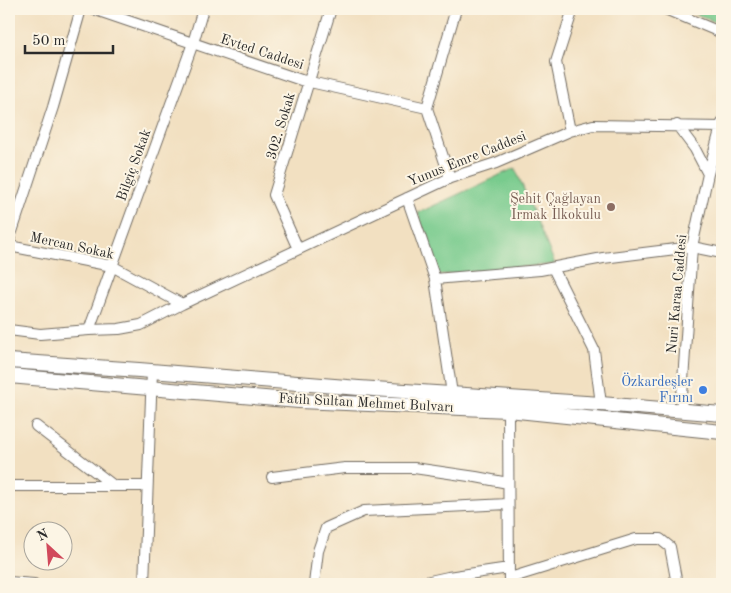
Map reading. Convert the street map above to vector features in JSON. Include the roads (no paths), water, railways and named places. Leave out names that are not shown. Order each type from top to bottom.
[{"type":"main road","name":"Fatih Sultan Mehmet Bulvarı","points":[[9,361],[722,414]]},
{"type":"main road","name":"Fatih Sultan Mehmet Bulvarı","points":[[9,376],[299,401],[508,410],[722,432]]},
{"type":"street","points":[[9,240],[53,107],[81,9]]},
{"type":"street","name":"Evted Caddesi","points":[[93,9],[309,81],[427,108]]},
{"type":"street","name":"Bilgiç Sokak","points":[[89,330],[193,43],[203,9]]},
{"type":"street","name":"302. Sokak","points":[[298,249],[274,195],[331,9]]},
{"type":"street","points":[[450,178],[427,108],[456,9]]},
{"type":"street","points":[[570,131],[556,62],[573,9]]},
{"type":"street","points":[[664,9],[722,33]]},
{"type":"street","name":"Yunus Emre Caddesi","points":[[9,330],[40,334],[119,329],[141,325],[450,178],[496,163],[570,131],[593,126],[722,125]]},
{"type":"street","name":"Nuri Karaa Caddesi","points":[[681,411],[692,247],[708,174],[722,125]]},
{"type":"street","points":[[677,126],[695,149],[708,174]]},
{"type":"street","points":[[407,198],[435,280],[452,394]]},
{"type":"street","name":"Mercan Sokak","points":[[9,246],[112,266],[182,304]]},
{"type":"street","points":[[435,280],[540,270],[603,258],[692,247],[722,253]]},
{"type":"street","points":[[554,268],[594,350],[602,404]]},
{"type":"street","points":[[144,584],[152,371]]},
{"type":"street","points":[[508,410],[509,577]]},
{"type":"street","points":[[36,426],[114,486]]},
{"type":"street","points":[[272,477],[345,468],[414,468],[508,483]]},
{"type":"street","points":[[9,486],[147,486]]},
{"type":"street","points":[[314,584],[318,551],[326,528],[364,511],[508,504]]},
{"type":"street","points":[[416,584],[448,577],[509,577],[636,539],[660,539],[670,547],[677,584]]},
{"type":"street","points":[[9,582],[34,584]]},
{"type":"place","name":"Şehit Çağlayan Irmak İlkokulu","points":[[611,207]]},
{"type":"place","name":"Özkardeşler Fırını","points":[[703,390]]}]
